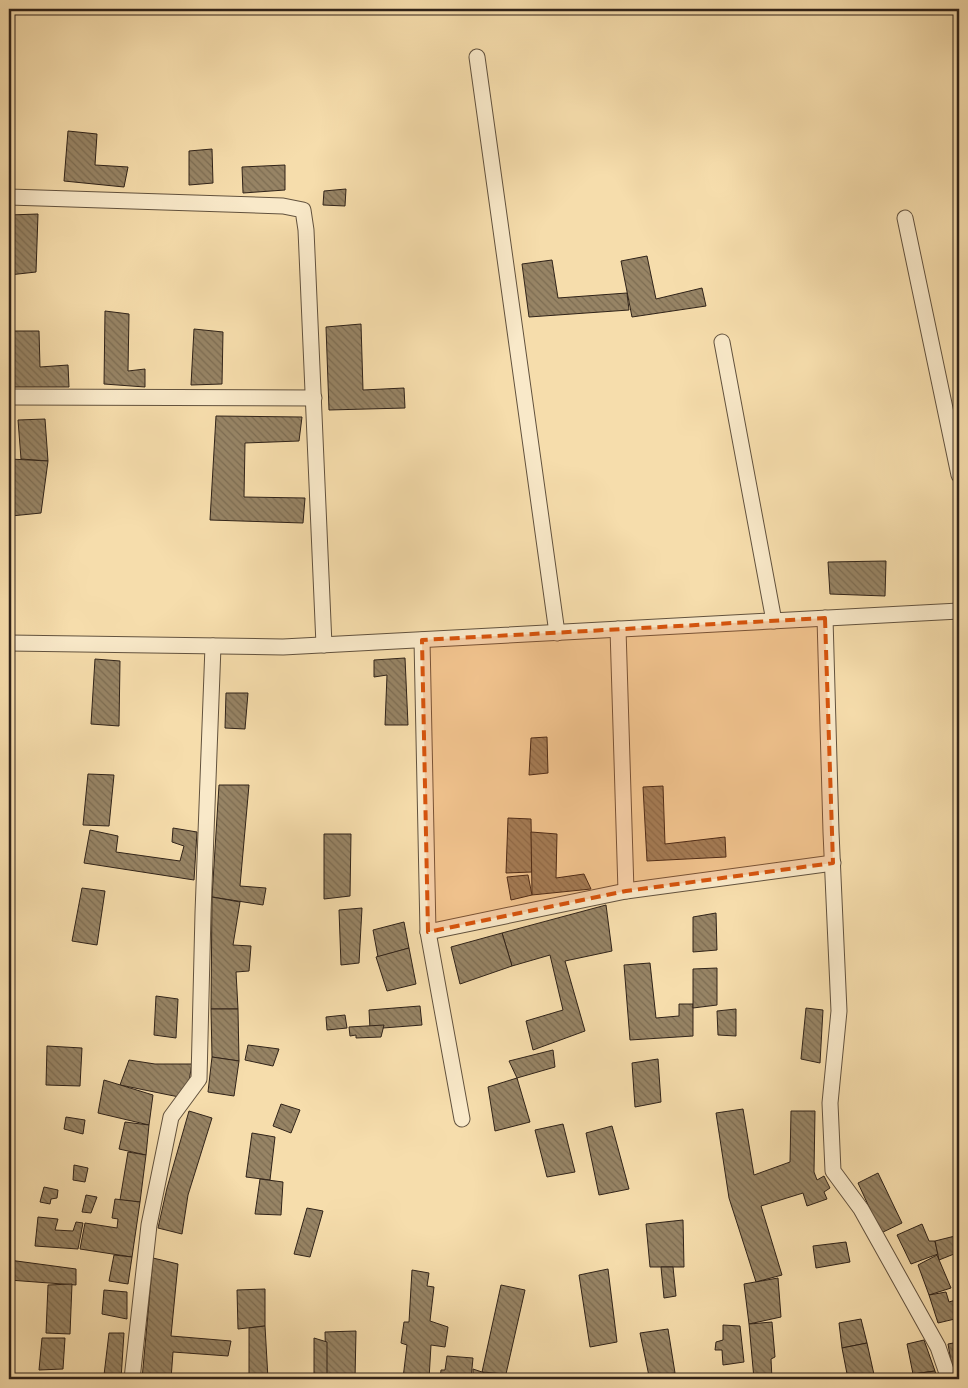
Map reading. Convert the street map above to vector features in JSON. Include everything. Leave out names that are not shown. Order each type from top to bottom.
[{"type":"street","points":[[477,57],[557,633]]},
{"type":"street","points":[[9,198],[283,206],[303,210],[306,230],[324,645]]},
{"type":"street","points":[[905,218],[959,475]]},
{"type":"street","points":[[722,342],[774,621]]},
{"type":"street","points":[[9,397],[314,398]]},
{"type":"street","points":[[9,643],[283,647],[959,611]]},
{"type":"street","points":[[825,618],[839,1011],[830,1103],[833,1171],[860,1209],[933,1338],[949,1379]]},
{"type":"street","points":[[618,629],[626,891]]},
{"type":"street","points":[[422,640],[428,932],[462,1118]]},
{"type":"street","points":[[132,1379],[149,1225],[171,1118],[200,1079],[202,912],[213,646]]},
{"type":"street","points":[[428,932],[626,891],[833,863]]},
{"type":"highlighted area","points":[[825,618],[833,863],[626,891],[428,932],[422,640]]},
{"type":"building","points":[[68,131],[97,134],[95,165],[128,167],[124,187],[64,181]]},
{"type":"building","points":[[212,149],[213,183],[189,185],[189,151]]},
{"type":"building","points":[[285,165],[285,190],[243,193],[242,167]]},
{"type":"building","points":[[346,189],[345,206],[323,205],[324,191]]},
{"type":"building","points":[[38,214],[36,272],[9,275],[9,215]]},
{"type":"building","points":[[647,256],[656,299],[702,288],[706,306],[632,317],[621,261]]},
{"type":"building","points":[[552,260],[558,298],[627,293],[629,310],[529,317],[522,264]]},
{"type":"building","points":[[105,311],[129,314],[128,371],[145,369],[145,387],[104,384]]},
{"type":"building","points":[[361,324],[363,390],[404,388],[405,408],[329,410],[326,327]]},
{"type":"building","points":[[194,329],[223,332],[222,384],[191,385]]},
{"type":"building","points":[[10,331],[39,331],[40,367],[68,365],[69,387],[10,387]]},
{"type":"building","points":[[216,416],[302,417],[299,441],[245,443],[244,497],[305,498],[303,523],[210,520]]},
{"type":"building","points":[[45,419],[48,461],[21,459],[18,420]]},
{"type":"building","points":[[10,459],[48,461],[41,513],[11,516]]},
{"type":"building","points":[[886,561],[885,596],[830,594],[828,562]]},
{"type":"building","points":[[405,658],[408,725],[385,725],[387,675],[374,677],[374,660]]},
{"type":"building","points":[[95,659],[120,661],[119,726],[91,724]]},
{"type":"building","points":[[226,693],[248,693],[245,729],[225,728]]},
{"type":"building","points":[[547,737],[548,773],[529,775],[531,738]]},
{"type":"building","points":[[88,774],[114,775],[109,826],[83,825]]},
{"type":"building","points":[[219,785],[249,785],[240,886],[266,888],[263,905],[212,897]]},
{"type":"building","points":[[663,786],[665,844],[725,837],[726,857],[647,861],[643,787]]},
{"type":"building","points":[[508,818],[531,819],[532,872],[506,873]]},
{"type":"building","points":[[173,828],[197,832],[194,880],[84,863],[90,830],[118,836],[116,852],[180,861],[184,846],[172,842]]},
{"type":"building","points":[[531,832],[557,834],[556,878],[584,874],[591,889],[532,895]]},
{"type":"building","points":[[324,834],[351,834],[350,896],[324,899]]},
{"type":"building","points":[[528,875],[532,895],[511,900],[507,877]]},
{"type":"building","points":[[82,888],[105,891],[97,945],[72,941]]},
{"type":"building","points":[[212,897],[240,902],[233,945],[251,946],[249,971],[236,972],[238,1009],[211,1009]]},
{"type":"building","points":[[606,905],[612,951],[565,961],[585,1031],[533,1050],[526,1021],[563,1010],[550,955],[512,966],[502,933]]},
{"type":"building","points":[[362,908],[359,963],[341,965],[339,910]]},
{"type":"building","points":[[716,913],[717,950],[693,952],[693,917]]},
{"type":"building","points":[[404,922],[409,948],[378,957],[373,930]]},
{"type":"building","points":[[502,933],[512,966],[460,984],[451,947]]},
{"type":"building","points":[[409,948],[416,984],[387,991],[376,957]]},
{"type":"building","points":[[650,963],[656,1018],[679,1016],[679,1004],[693,1004],[693,1036],[630,1040],[624,965]]},
{"type":"building","points":[[717,968],[717,1005],[693,1008],[693,969]]},
{"type":"building","points":[[156,996],[178,999],[176,1038],[154,1035]]},
{"type":"building","points":[[420,1006],[422,1025],[370,1029],[369,1010]]},
{"type":"building","points":[[806,1008],[823,1010],[820,1063],[801,1059]]},
{"type":"building","points":[[211,1009],[238,1009],[239,1061],[212,1057]]},
{"type":"building","points":[[736,1009],[736,1036],[718,1035],[717,1011]]},
{"type":"building","points":[[345,1015],[347,1028],[327,1030],[326,1017]]},
{"type":"building","points":[[384,1025],[381,1037],[356,1038],[356,1035],[350,1036],[349,1027]]},
{"type":"building","points":[[248,1045],[279,1049],[273,1066],[245,1060]]},
{"type":"building","points":[[47,1046],[82,1048],[80,1086],[46,1085]]},
{"type":"building","points":[[553,1050],[555,1067],[517,1078],[509,1061]]},
{"type":"building","points":[[212,1057],[239,1061],[234,1096],[208,1092]]},
{"type":"building","points":[[658,1059],[661,1102],[635,1107],[632,1063]]},
{"type":"building","points":[[129,1060],[155,1064],[192,1064],[189,1081],[179,1097],[120,1085]]},
{"type":"building","points":[[517,1078],[530,1122],[495,1131],[488,1087]]},
{"type":"building","points":[[104,1080],[153,1095],[149,1125],[98,1113]]},
{"type":"building","points":[[281,1104],[300,1110],[291,1133],[273,1126]]},
{"type":"building","points":[[743,1109],[754,1175],[790,1162],[791,1111],[815,1111],[814,1172],[817,1180],[824,1176],[830,1188],[824,1192],[827,1199],[807,1206],[803,1193],[761,1206],[782,1275],[756,1282],[729,1198],[716,1113]]},
{"type":"building","points":[[189,1111],[212,1118],[188,1195],[182,1234],[158,1228],[167,1188]]},
{"type":"building","points":[[66,1117],[85,1120],[83,1134],[64,1129]]},
{"type":"building","points":[[125,1122],[149,1125],[146,1155],[119,1149]]},
{"type":"building","points":[[563,1124],[575,1172],[547,1177],[535,1130]]},
{"type":"building","points":[[612,1126],[629,1189],[599,1195],[586,1133]]},
{"type":"building","points":[[252,1133],[275,1137],[270,1180],[246,1177]]},
{"type":"building","points":[[128,1152],[146,1155],[140,1202],[120,1200]]},
{"type":"building","points":[[74,1165],[88,1168],[85,1182],[73,1180]]},
{"type":"building","points":[[878,1173],[902,1223],[881,1233],[858,1183]]},
{"type":"building","points":[[260,1179],[283,1182],[281,1215],[255,1214]]},
{"type":"building","points":[[44,1187],[58,1190],[57,1198],[51,1199],[50,1204],[40,1202]]},
{"type":"building","points":[[86,1195],[97,1197],[91,1213],[82,1212]]},
{"type":"building","points":[[115,1199],[140,1202],[132,1257],[80,1249],[85,1223],[117,1228],[118,1219],[112,1218]]},
{"type":"building","points":[[307,1208],[323,1211],[310,1257],[294,1254]]},
{"type":"building","points":[[38,1217],[58,1219],[55,1230],[73,1231],[76,1222],[83,1223],[78,1249],[35,1246]]},
{"type":"building","points":[[683,1220],[684,1267],[650,1267],[646,1224]]},
{"type":"building","points":[[922,1224],[929,1241],[935,1241],[938,1254],[911,1264],[897,1235]]},
{"type":"building","points":[[959,1235],[959,1252],[939,1260],[935,1241]]},
{"type":"building","points":[[846,1242],[850,1262],[816,1268],[813,1246]]},
{"type":"building","points":[[114,1255],[132,1257],[128,1284],[109,1281]]},
{"type":"building","points":[[937,1255],[951,1288],[929,1295],[918,1265]]},
{"type":"building","points":[[153,1258],[178,1264],[171,1336],[231,1341],[228,1356],[173,1352],[171,1379],[142,1379]]},
{"type":"building","points":[[9,1260],[76,1269],[76,1285],[9,1280]]},
{"type":"building","points":[[661,1267],[673,1267],[676,1296],[664,1298]]},
{"type":"building","points":[[608,1269],[617,1342],[590,1347],[579,1275]]},
{"type":"building","points":[[412,1270],[429,1273],[427,1286],[434,1287],[430,1321],[448,1327],[445,1347],[431,1345],[429,1379],[403,1378],[407,1345],[401,1343],[404,1322],[409,1322]]},
{"type":"building","points":[[778,1278],[781,1317],[749,1324],[744,1284]]},
{"type":"building","points":[[72,1284],[70,1334],[46,1333],[48,1285]]},
{"type":"building","points":[[501,1285],[525,1290],[506,1374],[482,1372]]},
{"type":"building","points":[[265,1289],[265,1326],[238,1329],[237,1290]]},
{"type":"building","points":[[104,1290],[127,1292],[127,1319],[102,1314]]},
{"type":"building","points":[[946,1292],[949,1302],[959,1299],[959,1318],[938,1323],[929,1295]]},
{"type":"building","points":[[861,1319],[867,1343],[842,1348],[839,1323]]},
{"type":"building","points":[[772,1322],[775,1357],[771,1359],[772,1379],[754,1379],[749,1324]]},
{"type":"building","points":[[723,1325],[740,1326],[744,1362],[723,1365],[722,1350],[715,1350],[716,1342],[723,1340]]},
{"type":"building","points":[[265,1326],[268,1379],[249,1379],[249,1328]]},
{"type":"building","points":[[668,1329],[675,1373],[649,1376],[640,1333]]},
{"type":"building","points":[[356,1331],[355,1379],[326,1379],[325,1332]]},
{"type":"building","points":[[109,1333],[124,1333],[121,1379],[87,1379],[87,1374],[104,1375]]},
{"type":"building","points":[[42,1338],[65,1338],[63,1369],[39,1370]]},
{"type":"building","points":[[314,1338],[327,1342],[327,1379],[314,1379]]},
{"type":"building","points":[[924,1340],[935,1371],[913,1374],[907,1344]]},
{"type":"building","points":[[959,1342],[959,1379],[954,1379],[948,1344]]},
{"type":"building","points":[[867,1343],[875,1379],[848,1379],[842,1348]]},
{"type":"building","points":[[447,1356],[473,1358],[471,1379],[440,1379],[441,1370],[445,1370]]},
{"type":"building","points":[[473,1369],[491,1375],[491,1379],[473,1379]]},
{"type":"building","points":[[935,1371],[937,1379],[883,1379],[913,1374]]}]
